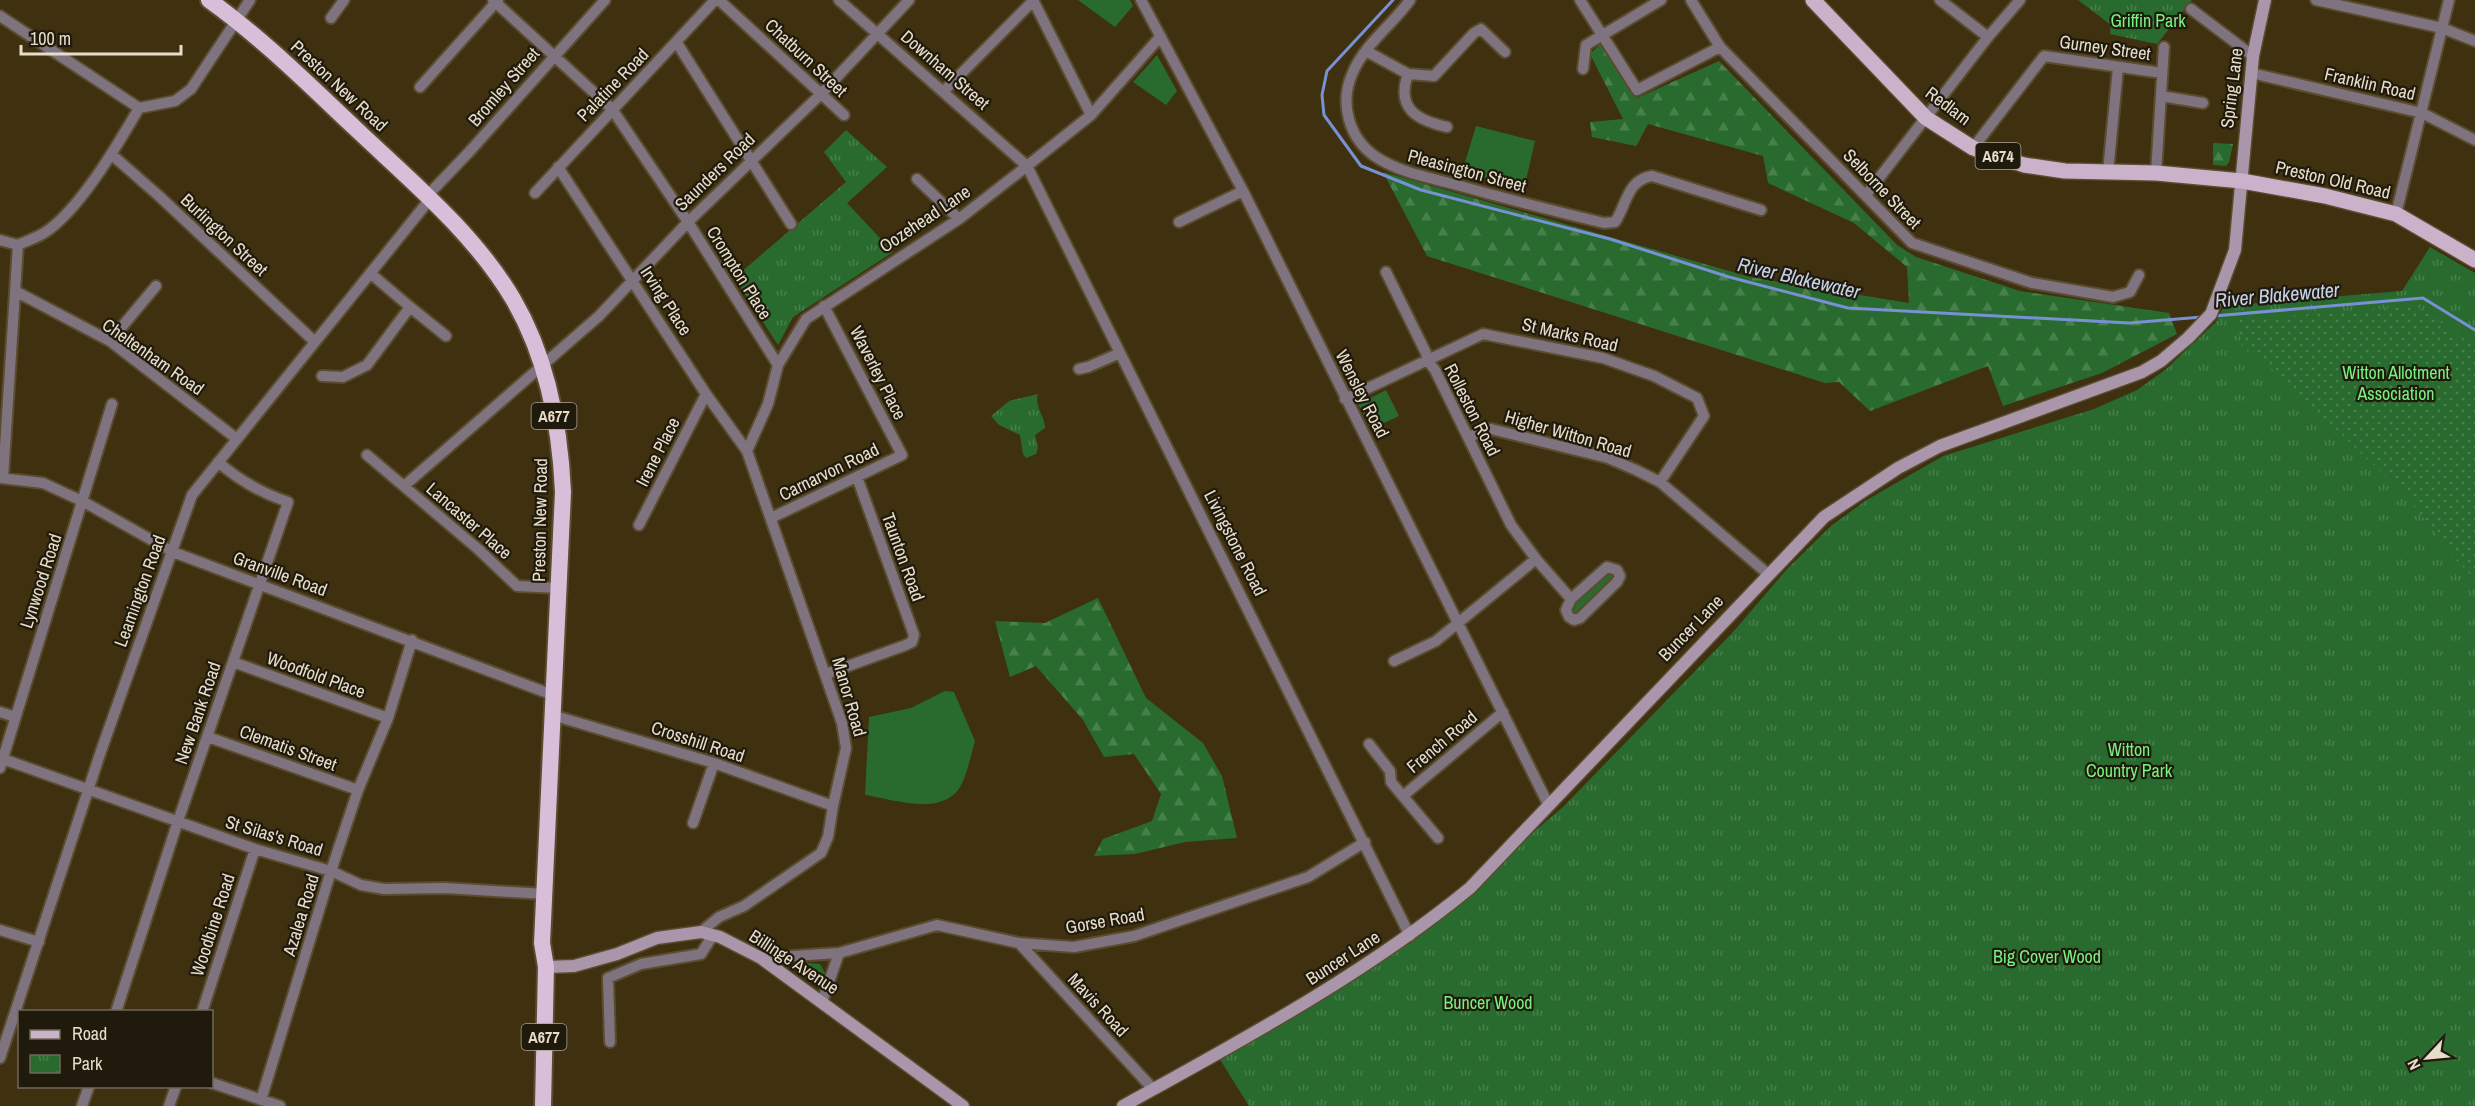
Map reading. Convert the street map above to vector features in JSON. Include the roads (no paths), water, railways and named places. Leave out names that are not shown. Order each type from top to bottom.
[{"type":"highway","name":"Preston New Road","points":[[209,0],[268,46],[428,197],[479,252],[497,275],[528,328],[542,364],[553,406],[561,456],[563,492],[542,943],[546,967],[543,1106]]},
{"type":"main road","name":"Redlam","points":[[1813,0],[1926,118],[1973,148],[2024,165],[2065,171],[2156,173],[2242,181]]},
{"type":"main road","name":"Spring Lane","points":[[2242,181],[2253,56],[2265,0]]},
{"type":"main road","name":"Preston Old Road","points":[[2242,181],[2325,196],[2396,214],[2474,256]]},
{"type":"main road","name":"Buncer Lane","points":[[1123,1106],[1311,999],[1410,936],[1470,888],[1768,573],[1824,517],[1898,468],[1940,446],[2098,389],[2142,372],[2161,361],[2211,314],[2235,250],[2242,181]]},
{"type":"main road","name":"Billinge Avenue","points":[[707,934],[761,958],[963,1106]]},
{"type":"main road","points":[[546,967],[574,966],[617,954],[657,938],[707,934]]},
{"type":"street","points":[[0,16],[139,108],[175,101],[191,89],[250,0]]},
{"type":"street","points":[[331,18],[344,0]]},
{"type":"street","name":"Bromley Street","points":[[428,197],[605,0]]},
{"type":"street","name":"Palatine Road","points":[[535,193],[715,0]]},
{"type":"street","name":"Chatburn Street","points":[[719,0],[844,115]]},
{"type":"street","name":"Downham Street","points":[[839,0],[1027,166]]},
{"type":"street","name":"Saunders Road","points":[[404,486],[599,316],[751,159],[821,94],[876,32],[909,0]]},
{"type":"street","points":[[944,91],[1034,0],[1091,115]]},
{"type":"street","name":"Wensley Road","points":[[1141,0],[1243,191],[1548,804]]},
{"type":"street","name":"Pleasington Street","points":[[1410,0],[1400,15],[1366,51],[1353,71],[1347,94],[1346,115],[1355,136],[1374,156],[1395,168],[1531,206],[1604,223],[1615,222],[1624,209],[1630,188],[1642,177],[1652,176],[1761,210]]},
{"type":"street","points":[[1580,0],[1637,90],[1720,47]]},
{"type":"street","points":[[1583,69],[1586,45],[1661,0]]},
{"type":"street","name":"Selborne Street","points":[[1691,0],[1720,47],[1912,243],[2032,283],[2113,297],[2130,292],[2139,275]]},
{"type":"street","points":[[1940,0],[1988,37]]},
{"type":"street","points":[[1866,195],[1988,37],[2020,0]]},
{"type":"street","points":[[2316,0],[2352,4],[2442,28],[2475,40]]},
{"type":"street","points":[[2396,214],[2449,0]]},
{"type":"street","points":[[420,87],[495,1]]},
{"type":"street","name":"Crompton Place","points":[[495,1],[612,109],[688,222],[778,365]]},
{"type":"street","points":[[2191,9],[2253,56]]},
{"type":"street","points":[[1366,51],[1408,74],[1434,76],[1484,25],[1505,52]]},
{"type":"street","name":"Oozehead Lane","points":[[747,451],[768,404],[778,365],[806,319],[959,219],[1027,166],[1091,115],[1160,37]]},
{"type":"street","points":[[677,43],[791,224]]},
{"type":"street","points":[[2156,173],[2164,47]]},
{"type":"street","name":"Gurney Street","points":[[1973,148],[2044,56],[2162,73]]},
{"type":"street","points":[[2108,172],[2118,68]]},
{"type":"street","name":"Franklin Road","points":[[2251,73],[2422,113],[2475,140]]},
{"type":"street","points":[[1408,74],[1404,97],[1409,110],[1431,124],[1447,127]]},
{"type":"street","points":[[2161,96],[2203,103]]},
{"type":"street","points":[[0,240],[18,245],[43,234],[68,214],[111,154],[139,108]]},
{"type":"street","name":"Burlington Street","points":[[111,154],[314,341]]},
{"type":"street","name":"Livingstone Road","points":[[1027,166],[1410,936]]},
{"type":"street","name":"Irving Place","points":[[558,167],[706,394],[747,451]]},
{"type":"street","points":[[917,179],[959,219]]},
{"type":"street","points":[[1179,222],[1243,191]]},
{"type":"street","name":"Leamington Road","points":[[0,1058],[157,589],[192,495],[428,197]]},
{"type":"street","points":[[1,478],[6,351],[15,291],[18,245]]},
{"type":"street","name":"Rolleston Road","points":[[1386,272],[1428,361],[1435,370],[1512,525],[1536,559],[1571,599]]},
{"type":"street","points":[[370,273],[446,336]]},
{"type":"street","points":[[110,341],[156,286]]},
{"type":"street","name":"Cheltenham Road","points":[[15,291],[110,341],[237,439]]},
{"type":"street","name":"Waverley Place","points":[[824,306],[902,455]]},
{"type":"street","points":[[322,376],[343,377],[367,364],[410,307]]},
{"type":"street","name":"St Marks Road","points":[[1346,399],[1419,363],[1428,361],[1474,336],[1483,334],[1604,358],[1654,376],[1697,398],[1704,416],[1660,482]]},
{"type":"street","points":[[1079,369],[1120,353]]},
{"type":"street","name":"Irene Place","points":[[639,525],[706,394]]},
{"type":"street","name":"Lynwood Road","points":[[1,764],[84,502],[112,404]]},
{"type":"street","name":"Higher Witton Road","points":[[1468,437],[1491,429],[1608,458],[1660,482],[1768,573]]},
{"type":"street","name":"Manor Road","points":[[610,1042],[608,978],[641,964],[702,954],[707,934],[719,917],[744,906],[821,853],[828,837],[846,748],[842,723],[747,451]]},
{"type":"street","name":"Lancaster Place","points":[[367,455],[478,549],[517,586],[559,588]]},
{"type":"street","name":"Carnarvon Road","points":[[771,518],[902,455]]},
{"type":"street","name":"New Bank Road","points":[[116,1010],[178,821],[288,502],[262,493],[240,481],[218,462]]},
{"type":"street","name":"Taunton Road","points":[[826,674],[906,645],[912,642],[914,635],[857,477]]},
{"type":"street","name":"Granville Road","points":[[1,478],[43,483],[84,502],[172,552],[261,583],[553,695]]},
{"type":"street","points":[[1394,662],[1436,641],[1536,559]]},
{"type":"street","name":"Rolleston Road","points":[[1607,567],[1614,568],[1619,573],[1617,582],[1576,620],[1569,616],[1566,610],[1571,599],[1607,567]]},
{"type":"street","name":"Azalea Road","points":[[261,1100],[331,871],[358,790],[388,718],[412,640]]},
{"type":"street","name":"Woodfold Place","points":[[233,662],[388,718]]},
{"type":"street","points":[[0,712],[15,717]]},
{"type":"street","name":"French Road","points":[[1402,796],[1503,712]]},
{"type":"street","name":"Crosshill Road","points":[[552,715],[714,763],[832,810]]},
{"type":"street","name":"Clematis Street","points":[[208,737],[358,790]]},
{"type":"street","name":"French Road","points":[[1369,744],[1390,771],[1391,782],[1438,838]]},
{"type":"street","points":[[693,823],[714,763]]},
{"type":"street","name":"St Silas's Road","points":[[1,764],[89,789],[255,849],[331,871],[362,885],[384,889],[445,888],[545,894]]},
{"type":"street","name":"Gorse Road","points":[[761,958],[839,953],[937,926],[1018,943],[1074,947],[1134,936],[1308,877],[1365,842]]},
{"type":"street","name":"Woodbine Road","points":[[202,1010],[255,849]]},
{"type":"street","points":[[0,930],[39,942]]},
{"type":"street","name":"Mavis Road","points":[[1018,943],[1154,1089]]},
{"type":"street","points":[[822,1002],[839,953]]},
{"type":"street","points":[[213,1083],[280,1106]]},
{"type":"street","points":[[82,1106],[88,1088]]},
{"type":"street","points":[[169,1106],[175,1088]]},
{"type":"waterway","name":"River Blakewater","points":[[1393,0],[1327,71],[1322,95],[1324,115],[1361,166],[1421,190],[1610,239],[1729,277],[1848,308],[2129,323],[2202,317]]},
{"type":"waterway","name":"River Blakewater","points":[[2214,316],[2423,298],[2475,330]]},
{"type":"park label","name":"Griffin Park","points":[[2148,21]]},
{"type":"park label","name":"Witton Allotment Association","points":[[2396,383]]},
{"type":"park label","name":"Witton Country Park","points":[[2129,760]]},
{"type":"park label","name":"Big Cover Wood","points":[[2047,957]]},
{"type":"park label","name":"Buncer Wood","points":[[1488,1003]]}]
